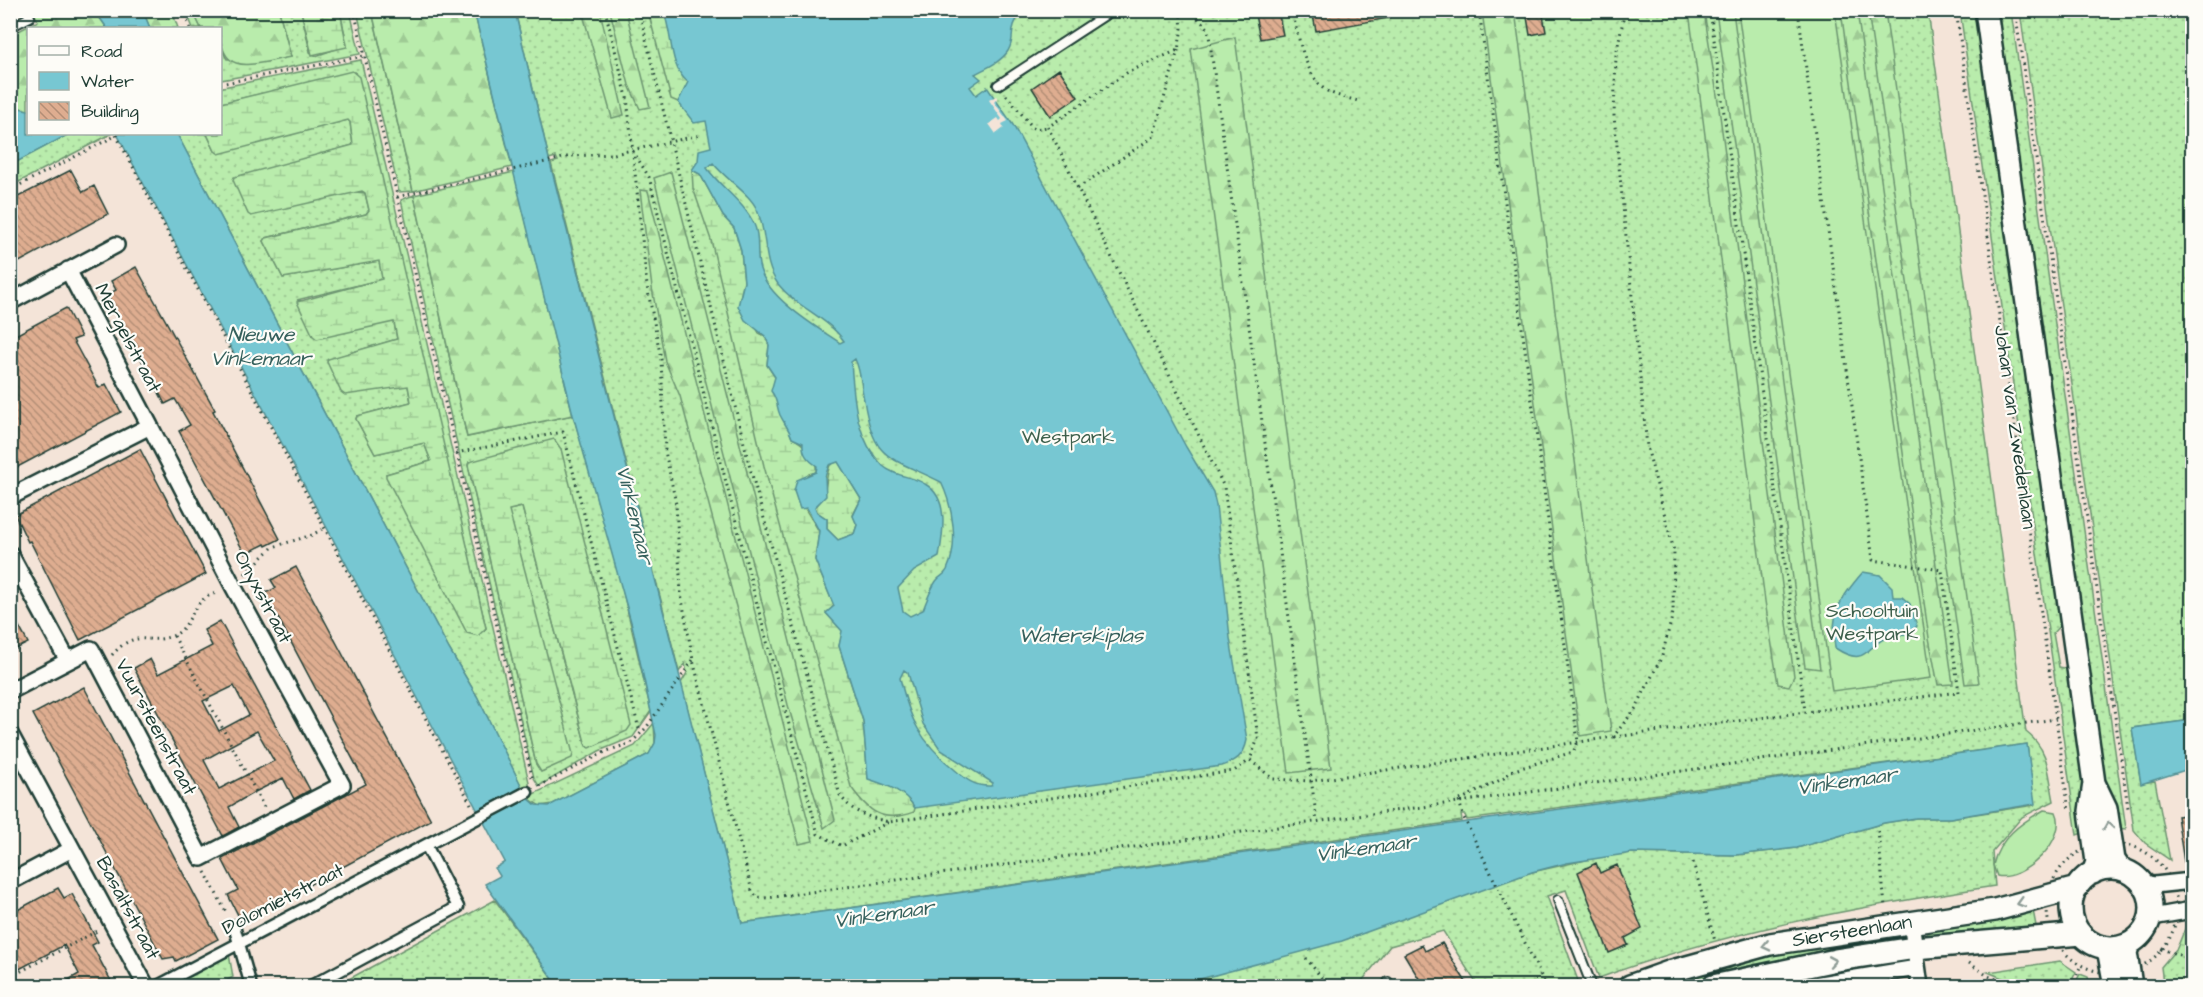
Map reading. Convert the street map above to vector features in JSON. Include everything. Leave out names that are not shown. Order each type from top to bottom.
[{"type":"main road","name":"Johan van Zwedenlaan","points":[[1986,10],[2094,783],[2090,811],[2097,862],[2093,873]]},
{"type":"main road","name":"Johan van Zwedenlaan","points":[[2094,783],[2106,808],[2114,860],[2120,869]]},
{"type":"main road","points":[[2104,869],[2120,869],[2142,883],[2151,902],[2149,920],[2141,935],[2129,944],[2115,948],[2104,947],[2088,941],[2081,934],[2075,924],[2072,910],[2077,888],[2093,873],[2104,869]]},
{"type":"main road","name":"Siersteenlaan","points":[[1630,987],[1720,957],[1770,945],[1911,921],[1995,910],[2077,888]]},
{"type":"main road","name":"Siersteenlaan","points":[[1713,987],[1836,960],[1916,958],[2081,934]]},
{"type":"main road","points":[[2129,944],[2126,952],[2131,987]]},
{"type":"main road","points":[[2104,947],[2109,954],[2115,987]]},
{"type":"street","name":"Mergelstraat","points":[[10,302],[116,245]]},
{"type":"street","name":"Mergelstraat","points":[[68,270],[150,426]]},
{"type":"street","points":[[10,497],[150,426]]},
{"type":"street","name":"Onyxstraat","points":[[150,426],[232,586],[342,785],[201,858]]},
{"type":"street","points":[[10,554],[68,661],[10,691]]},
{"type":"street","name":"Vuursteenstraat","points":[[68,661],[91,650],[201,858]]},
{"type":"street","name":"Basaltstraat","points":[[10,734],[146,987]]},
{"type":"street","name":"Dolomietstraat","points":[[158,987],[238,942],[426,845],[478,815],[527,792]]},
{"type":"street","points":[[311,987],[333,981],[458,907],[426,845]]},
{"type":"street","name":"Basaltstraat","points":[[10,882],[72,849]]},
{"type":"street","points":[[2142,883],[2154,885],[2193,880]]},
{"type":"street","points":[[2149,920],[2158,916],[2193,910]]},
{"type":"street","points":[[1911,921],[1920,987]]},
{"type":"street","points":[[234,926],[251,987]]},
{"type":"street","name":"Siersteenlaan","points":[[1808,987],[1916,958]]},
{"type":"lane","points":[[10,27],[30,17],[27,10]]},
{"type":"lane","points":[[998,85],[1113,10]]},
{"type":"lane","points":[[1558,900],[1592,987]]},
{"type":"path","points":[[183,10],[189,27]]},
{"type":"path","points":[[354,10],[534,788],[608,751],[631,743],[646,728],[693,660]]},
{"type":"path","points":[[605,10],[627,97],[647,286],[661,360],[665,451],[676,504],[681,594],[693,660],[752,891],[757,897],[779,896],[2056,719]]},
{"type":"path","points":[[639,10],[749,464],[840,795],[847,806],[863,815],[889,822]]},
{"type":"path","points":[[1078,189],[1154,137],[1178,50],[1182,28],[1180,10]]},
{"type":"path","points":[[1189,10],[1208,28],[1317,822]]},
{"type":"path","points":[[1292,10],[1305,58],[1325,90],[1358,101]]},
{"type":"path","points":[[1459,801],[1504,778],[1511,771],[1573,752],[1578,742],[1479,10]]},
{"type":"path","points":[[1613,737],[1636,708],[1662,656],[1673,614],[1674,551],[1647,447],[1614,116],[1616,55],[1625,10]]},
{"type":"path","points":[[1710,10],[1805,711]]},
{"type":"path","points":[[1250,760],[1273,779],[1311,781],[1613,737],[1959,692],[1942,570],[1873,560],[1798,10]]},
{"type":"path","name":"Johan van Zwedenlaan","points":[[1956,10],[2070,820]]},
{"type":"path","points":[[2015,10],[2128,812]]},
{"type":"path","points":[[998,85],[1034,129],[1048,127],[1128,72],[1178,50]]},
{"type":"path","points":[[222,84],[364,56]]},
{"type":"path","points":[[632,150],[649,177],[818,834],[842,846],[889,822],[1234,771],[1250,760],[1258,738],[1224,487],[1048,127]]},
{"type":"path","points":[[10,190],[116,135]]},
{"type":"path","points":[[119,135],[324,528],[478,815]]},
{"type":"path","points":[[397,197],[562,158],[632,150],[701,135]]},
{"type":"path","points":[[456,453],[563,432],[640,733]]},
{"type":"path","points":[[102,669],[114,652],[130,640],[162,639],[174,636],[184,627],[204,598],[232,586],[273,547],[312,535],[324,528]]},
{"type":"path","points":[[174,636],[272,821]]},
{"type":"path","points":[[1459,801],[1464,818],[1498,891],[1546,987]]},
{"type":"path","points":[[1878,831],[1886,915]]},
{"type":"path","points":[[2133,847],[2149,855],[2165,872]]},
{"type":"path","points":[[2052,882],[2060,869],[2075,855]]},
{"type":"path","points":[[201,858],[203,869],[234,926]]},
{"type":"path","points":[[1693,862],[1720,957]]},
{"type":"path","points":[[2146,963],[2161,949],[2172,932],[2176,913]]},
{"type":"path","points":[[10,977],[112,923]]},
{"type":"path","points":[[2161,949],[2193,959]]},
{"type":"path","points":[[2062,950],[2081,965],[2091,969]]},
{"type":"path","points":[[1306,957],[1328,987]]},
{"type":"path","points":[[1967,962],[1988,976],[2014,987]]},
{"type":"path","points":[[2072,987],[2081,965]]},
{"type":"green space","points":[[301,10],[310,52],[316,56],[347,45],[340,11],[350,11],[360,54],[222,80],[222,50],[227,59],[291,57],[279,11]]},
{"type":"green space","points":[[33,11],[95,11],[106,27],[27,27],[27,110],[11,106],[11,35],[38,21]]},
{"type":"green space","points":[[143,11],[172,11],[178,27],[150,27]]},
{"type":"green space","points":[[186,11],[193,11],[201,27],[193,27]]},
{"type":"green space","points":[[193,11],[279,11],[291,57],[253,64],[233,62],[226,55],[222,44],[222,27],[201,27]]},
{"type":"green space","points":[[301,11],[340,11],[347,47],[312,55]]},
{"type":"green space","points":[[357,11],[372,11],[413,191],[399,192]]},
{"type":"green space","points":[[372,11],[474,11],[512,167],[413,191]]},
{"type":"green space","name":"Westpark","points":[[515,11],[1928,11],[2026,732],[2040,746],[2044,754],[2054,801],[2022,817],[1992,852],[1995,886],[1894,902],[1794,922],[1695,947],[1599,978],[1566,890],[1547,896],[1580,986],[1478,986],[1443,931],[1390,946],[1358,986],[1174,986],[1532,872],[1604,856],[1632,853],[1736,855],[1797,848],[1884,823],[1916,818],[1950,818],[2034,805],[2027,744],[1467,820],[1465,815],[1461,815],[1462,821],[742,923],[681,683],[687,673],[685,663],[679,672],[551,163],[558,161],[556,157],[549,159]]},
{"type":"green space","points":[[582,11],[600,11],[624,115],[612,118]]},
{"type":"green space","points":[[610,11],[626,11],[650,107],[640,109],[629,85]]},
{"type":"green space","points":[[648,11],[663,11],[676,63],[688,82],[688,87],[678,102],[671,99]]},
{"type":"green space","points":[[1482,11],[1515,11],[1611,731],[1580,736]]},
{"type":"green space","points":[[1689,11],[1704,11],[1719,108],[1794,676],[1789,686],[1778,684],[1765,601]]},
{"type":"green space","points":[[1716,11],[1733,11],[1820,669],[1805,667]]},
{"type":"green space","name":"Schooltuin Westpark","points":[[1738,11],[1835,11],[1931,678],[1832,691]]},
{"type":"green space","points":[[1841,11],[1857,11],[1953,684],[1938,685],[1929,638]]},
{"type":"green space","points":[[1868,11],[1885,11],[1979,683],[1965,684]]},
{"type":"green space","points":[[1960,11],[1975,11],[2062,623],[2053,633],[2059,667],[2069,669],[2088,831],[2077,835]]},
{"type":"green space","points":[[1995,11],[2011,11],[2126,829],[2115,828],[2106,785]]},
{"type":"green space","points":[[2020,11],[2192,11],[2192,720],[2132,728],[2141,783],[2155,781],[2170,860],[2145,843],[2134,830]]},
{"type":"green space","points":[[1235,37],[1331,768],[1289,773],[1191,49]]},
{"type":"green space","points":[[361,60],[529,782],[529,787],[523,790],[477,696],[449,649],[178,135],[207,135],[215,151],[348,120],[350,122],[353,145],[233,179],[365,193],[369,210],[366,214],[266,238],[264,241],[283,278],[379,261],[383,279],[297,300],[394,322],[397,339],[327,360],[408,386],[411,402],[357,416],[356,419],[375,454],[424,443],[431,461],[386,474],[484,631],[486,628],[355,72],[222,103],[223,87]]},
{"type":"green space","points":[[352,71],[359,77],[486,628],[478,636],[467,633],[386,477],[386,474],[431,461],[424,443],[375,454],[356,419],[357,416],[411,402],[408,386],[345,395],[341,392],[327,362],[328,359],[397,339],[394,322],[317,339],[313,336],[297,302],[382,279],[379,261],[283,278],[264,241],[266,238],[366,214],[369,210],[365,193],[362,191],[251,216],[233,180],[234,177],[353,145],[350,122],[348,120],[219,154],[215,151],[207,135],[222,135],[222,103]]},
{"type":"green space","points":[[67,135],[109,135],[11,186],[10,165]]},
{"type":"green space","points":[[692,170],[700,174],[723,216],[734,228],[741,250],[744,282],[740,298],[759,333],[765,336],[769,345],[767,365],[775,377],[780,414],[792,438],[805,447],[815,461],[816,472],[809,474],[794,491],[819,531],[815,560],[834,606],[826,613],[843,631],[839,646],[863,721],[868,778],[894,788],[907,797],[915,808],[914,812],[893,817],[884,816],[870,809],[851,787],[764,466],[711,240],[693,188]]},
{"type":"green space","points":[[514,172],[573,415],[467,437],[414,195]]},
{"type":"green space","points":[[671,172],[835,820],[824,828],[788,705],[654,178]]},
{"type":"green space","points":[[640,190],[648,191],[813,841],[799,844],[680,396],[665,361],[652,288]]},
{"type":"green space","points":[[414,195],[467,437],[573,415],[616,562],[651,711],[633,737],[599,751],[539,786],[534,778],[401,200]],"holes":[[[561,449],[586,746],[522,507],[508,510],[541,772],[536,764],[469,462]]]},
{"type":"green space","points":[[554,439],[561,449],[631,725],[627,731],[590,748],[586,746],[522,507],[509,510],[573,754],[572,758],[541,772],[536,764],[468,465],[469,462]]},
{"type":"green space","points":[[838,461],[861,499],[853,515],[857,525],[854,534],[838,540],[827,529],[827,519],[817,512],[815,507],[824,492],[830,465]]},
{"type":"green space","points":[[654,723],[655,743],[649,754],[553,804],[540,806],[527,797],[635,746]]},
{"type":"green space","points":[[2044,810],[2056,812],[2058,823],[2050,846],[2031,866],[2008,876],[1997,876],[1993,865],[2000,847],[2019,826]]},
{"type":"green space","points":[[495,900],[558,986],[336,986]]},
{"type":"green space","points":[[2032,905],[2037,931],[1928,939],[1926,928]]},
{"type":"green space","points":[[2192,923],[2192,978],[2163,983],[2161,967],[2177,948],[2187,924]]},
{"type":"green space","points":[[1905,934],[1905,942],[1729,974],[1692,986],[1644,986],[1724,961]]},
{"type":"green space","points":[[229,954],[233,977],[217,986],[178,986],[176,983]]},
{"type":"green space","points":[[2060,961],[2076,972],[2069,986],[2021,986],[1988,972]]},
{"type":"green space","points":[[2080,974],[2088,977],[2090,986],[2074,986]]},
{"type":"water","points":[[95,11],[143,11],[150,27],[106,27]]},
{"type":"water","points":[[474,11],[515,11],[549,159],[742,923],[2027,744],[2035,804],[1950,818],[1916,818],[1884,823],[1797,848],[1736,855],[1632,853],[1567,863],[1532,872],[1342,941],[1174,986],[558,986],[485,884],[500,876],[495,868],[505,862],[118,135],[178,135],[449,649],[477,696],[527,797],[536,805],[549,806],[649,754],[655,743],[656,735],[633,629],[573,415]]},
{"type":"water","name":"Waterskiplas","points":[[663,11],[1023,11],[1013,28],[1011,46],[1008,51],[997,62],[975,74],[981,79],[970,87],[976,95],[987,87],[1013,125],[1186,447],[1213,492],[1230,638],[1247,740],[1244,750],[1235,760],[1222,766],[915,808],[901,793],[868,779],[863,721],[839,646],[842,631],[826,613],[834,606],[815,560],[819,531],[807,508],[800,509],[794,491],[797,480],[816,472],[817,466],[806,456],[803,443],[792,438],[780,415],[771,391],[775,377],[767,365],[769,345],[765,336],[745,320],[738,306],[744,282],[741,250],[734,228],[723,216],[700,174],[692,170],[698,161],[699,150],[711,147],[706,121],[694,123],[678,102],[688,82],[677,67]],"holes":[[[713,163],[754,204],[763,229],[767,257],[778,284],[785,292],[829,325],[844,341],[840,343],[806,320],[773,291],[760,269],[756,229],[750,216],[707,168]],[[855,359],[857,364],[868,421],[879,447],[897,461],[941,482],[949,503],[954,537],[951,560],[945,574],[935,583],[923,610],[910,616],[903,611],[898,588],[914,571],[939,557],[943,527],[941,507],[933,490],[915,479],[888,470],[874,455],[861,431],[853,390],[851,362]],[[838,462],[861,499],[853,516],[857,525],[854,534],[838,540],[827,529],[827,519],[817,512],[815,507],[826,496],[825,477],[829,465]],[[904,670],[908,673],[923,724],[941,750],[993,783],[991,786],[975,784],[966,779],[933,749],[918,729],[900,678]]]},
{"type":"water","points":[[11,106],[27,110],[27,135],[67,135],[11,165]]},
{"type":"water","points":[[1863,572],[1880,575],[1892,587],[1893,597],[1902,597],[1910,604],[1917,626],[1910,634],[1883,639],[1861,656],[1854,656],[1835,648],[1834,625],[1843,598]]},
{"type":"water","points":[[2192,720],[2192,768],[2141,784],[2132,728]]},
{"type":"pier","points":[[996,96],[998,98],[994,102],[1008,121],[1002,124],[1004,128],[996,134],[989,124],[998,118],[1000,121],[1002,119],[989,100]]},
{"type":"building","points":[[1254,10],[1278,10],[1283,35],[1260,39]]},
{"type":"building","points":[[1312,10],[1388,10],[1389,18],[1316,31]]},
{"type":"building","points":[[1543,15],[1546,32],[1530,35],[1527,17]]},
{"type":"building","points":[[1059,69],[1078,97],[1050,116],[1032,88]]},
{"type":"building","points":[[71,170],[83,192],[94,186],[108,214],[10,267],[10,201]]},
{"type":"building","points":[[136,267],[215,410],[213,411],[280,539],[266,546],[265,544],[245,554],[179,431],[190,425],[175,399],[165,404],[107,295],[116,290],[111,281]]},
{"type":"building","points":[[66,308],[81,337],[73,340],[99,388],[106,384],[121,412],[10,471],[10,338]]},
{"type":"building","points":[[140,449],[206,574],[80,640],[15,515]]},
{"type":"building","points":[[296,567],[431,820],[241,921],[228,895],[238,890],[222,859],[366,784],[265,593],[276,588],[271,580]]},
{"type":"building","points":[[10,610],[28,643],[10,652]]},
{"type":"building","points":[[220,621],[310,790],[294,799],[283,778],[253,793],[229,807],[239,827],[223,836],[134,668],[150,659],[158,674],[212,646],[204,630]],"holes":[[[234,686],[249,715],[219,731],[203,701]],[[257,731],[274,761],[219,789],[204,760]]]},
{"type":"building","points":[[84,687],[218,939],[176,961],[174,957],[163,959],[33,714]]},
{"type":"building","points":[[2193,814],[2193,861],[2184,862],[2177,816]]},
{"type":"building","points":[[1596,863],[1600,873],[1617,865],[1642,929],[1625,938],[1628,945],[1609,953],[1578,872]]},
{"type":"building","points":[[58,888],[64,898],[72,894],[98,942],[92,945],[111,981],[100,987],[56,987],[79,974],[64,945],[10,974],[10,914]]},
{"type":"building","points":[[1442,943],[1469,987],[1424,987],[1404,954],[1422,945],[1425,951]]},
{"type":"water label","name":"Nieuwe Vinkemaar","points":[[261,346]]},
{"type":"water label","name":"Vinkemaar","points":[[635,515]]},
{"type":"water label","name":"Vinkemaar","points":[[1847,781]]},
{"type":"water label","name":"Vinkemaar","points":[[1366,848]]},
{"type":"water label","name":"Vinkemaar","points":[[884,914]]}]
